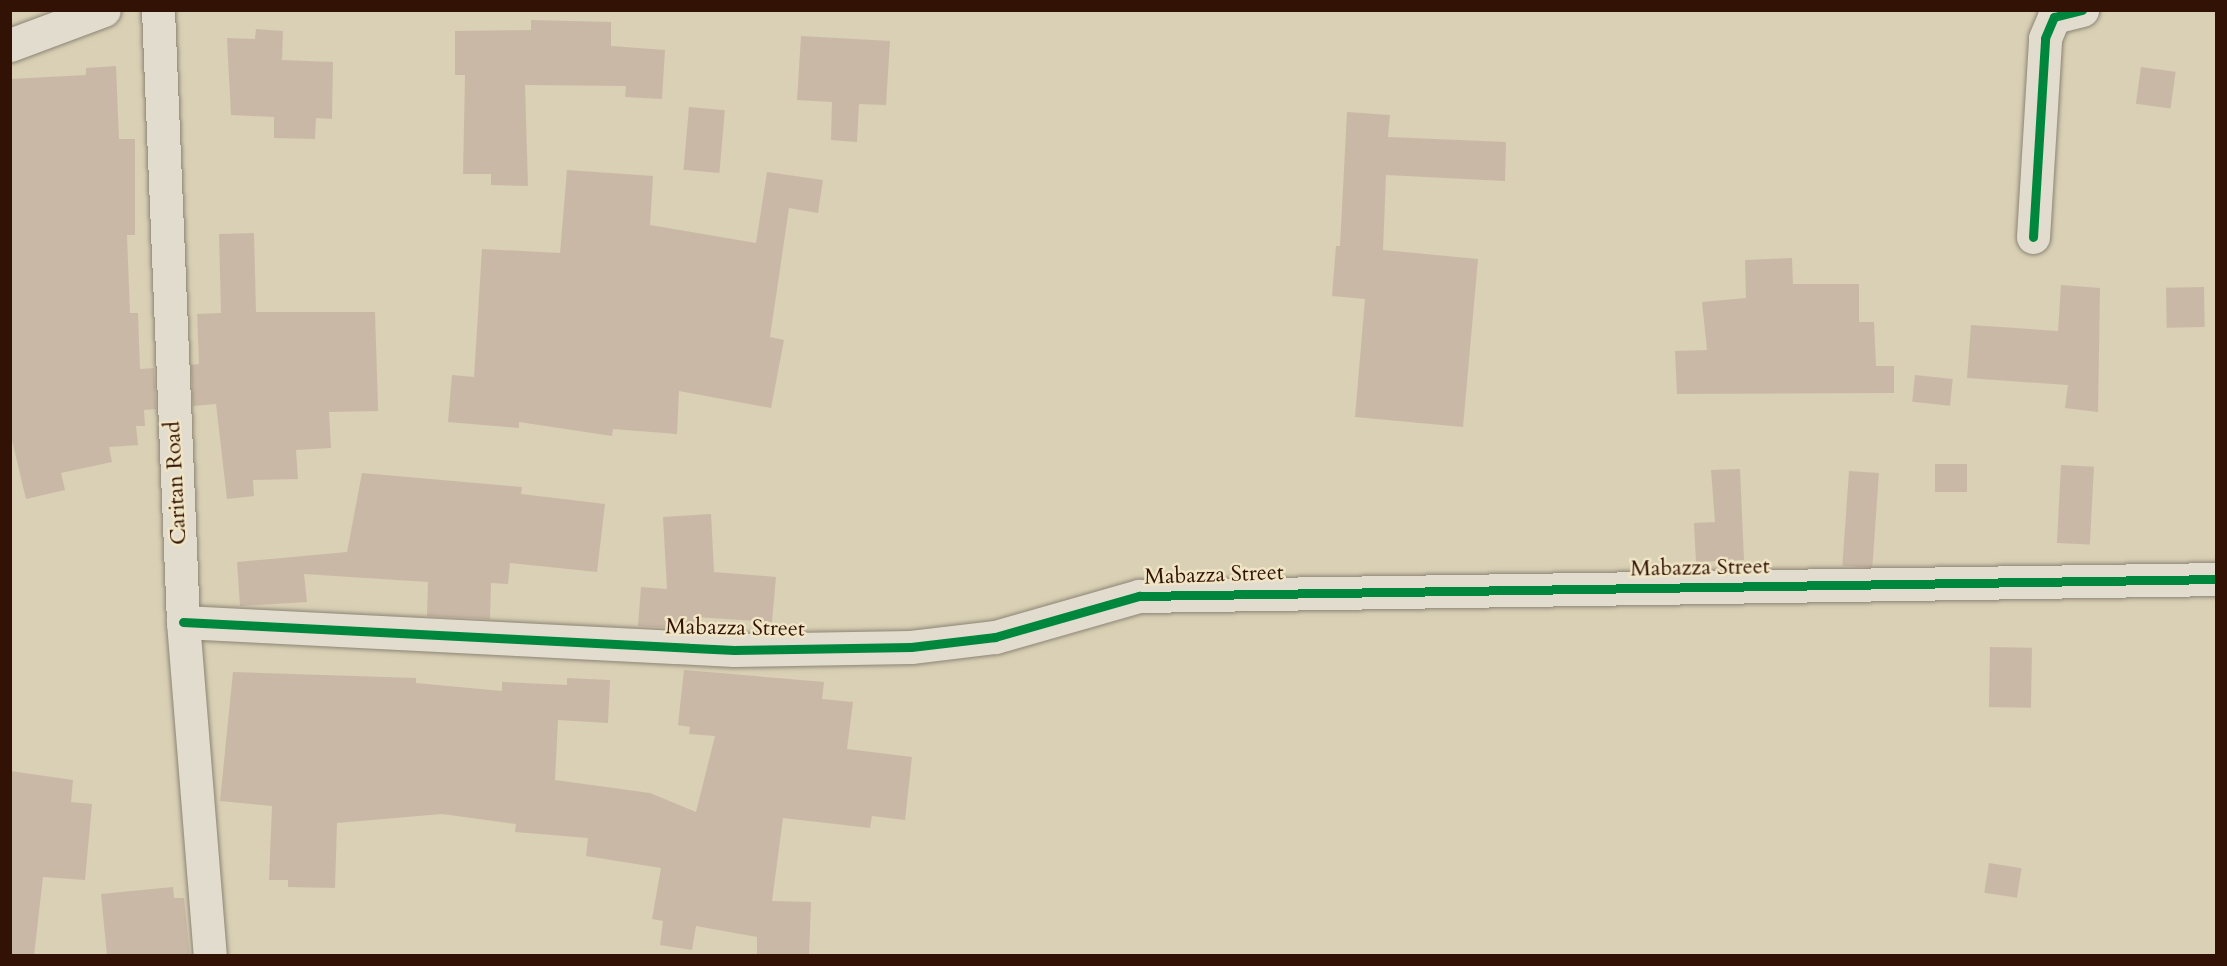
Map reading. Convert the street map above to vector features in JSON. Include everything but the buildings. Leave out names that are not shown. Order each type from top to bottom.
[{"type":"street","points":[[10,45],[104,10]]},
{"type":"street","name":"Caritan Road","points":[[158,10],[183,622],[210,956]]},
{"type":"street","points":[[2033,237],[2045,38],[2054,17],[2082,10]]},
{"type":"street","name":"Mabazza Street","points":[[183,622],[734,650],[911,647],[996,637],[1139,596],[2217,579]]},
{"type":"cycle path","points":[[2033,237],[2045,38],[2054,17],[2082,10]]},
{"type":"cycle path","points":[[183,622],[734,650],[911,647],[995,637],[1139,596],[2216,579]]}]
